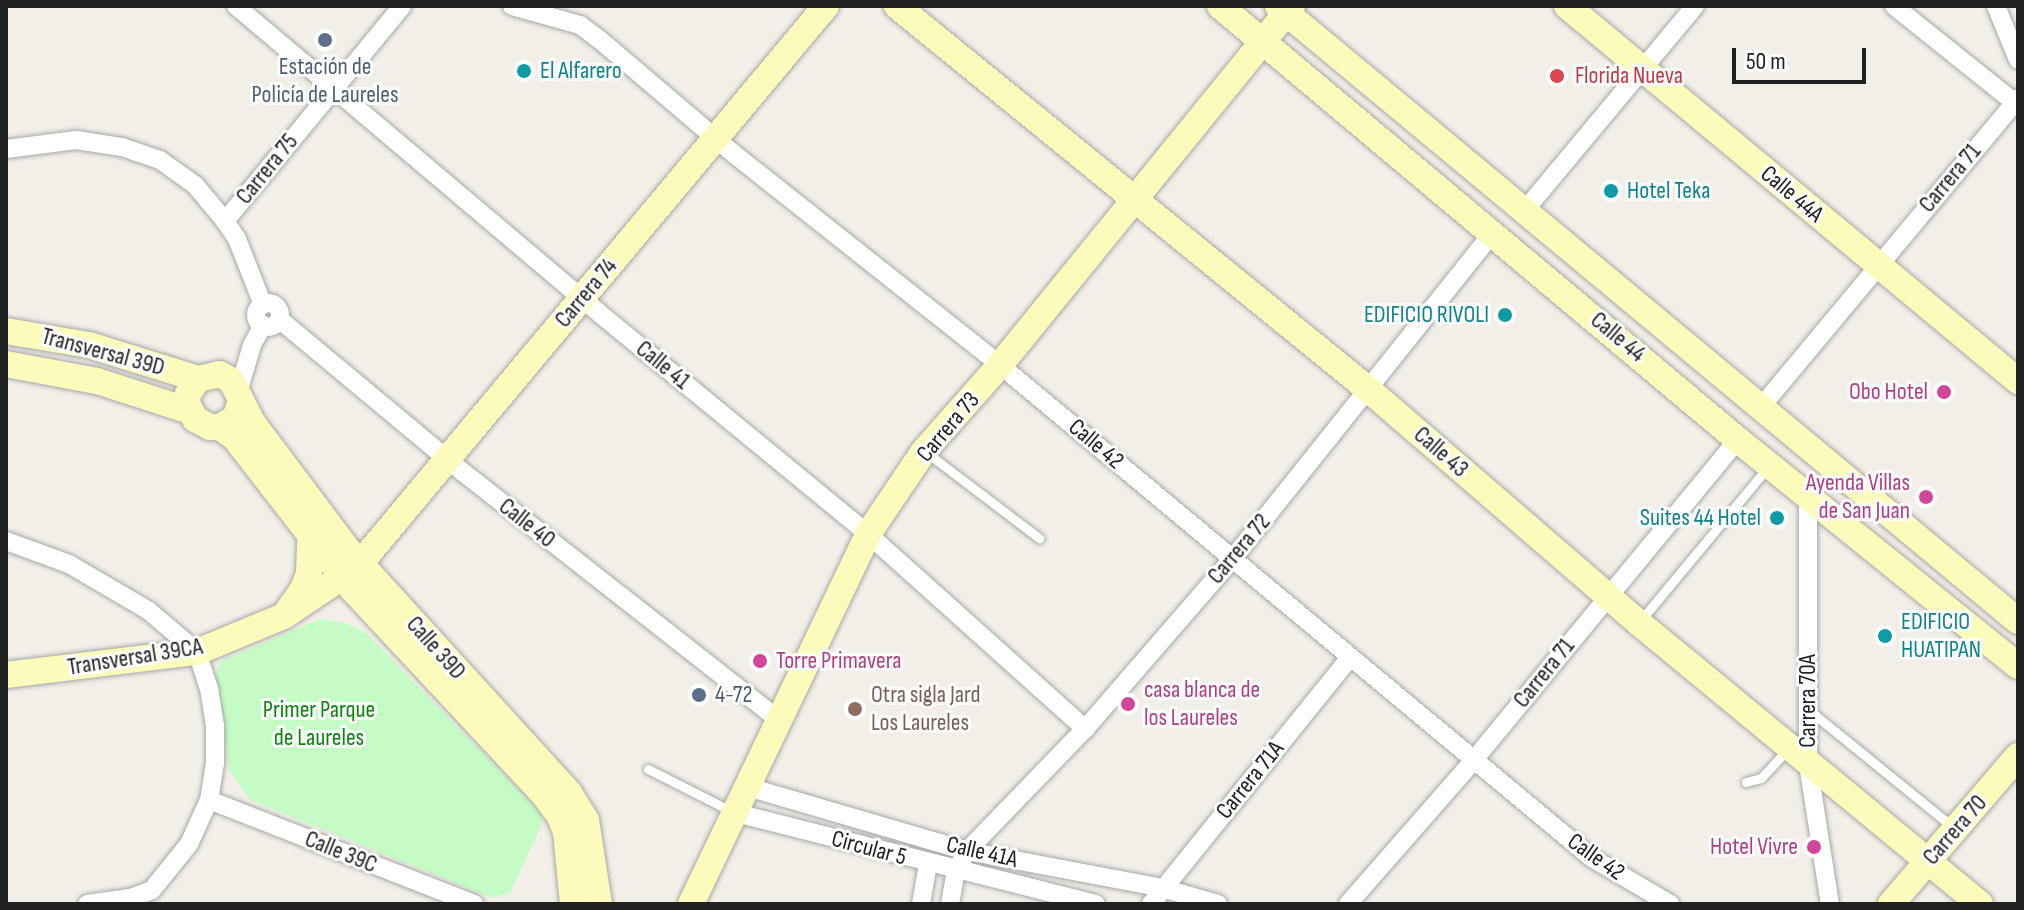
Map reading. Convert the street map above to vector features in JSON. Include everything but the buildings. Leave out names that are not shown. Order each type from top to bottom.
[{"type":"street","name":"Calle 41","points":[[236,6],[868,534],[1085,729]]},
{"type":"street","name":"Carrera 75","points":[[225,221],[402,6]]},
{"type":"street","name":"Calle 42","points":[[512,6],[580,25],[1000,365],[1592,858],[1670,904]]},
{"type":"street","name":"Carrera 74","points":[[351,570],[826,6]]},
{"type":"street","name":"Calle 43","points":[[897,6],[1369,390],[1639,623],[1980,904]]},
{"type":"street","name":"Calle 44","points":[[1220,6],[1738,440],[2018,666]]},
{"type":"street","name":"Calle 44A","points":[[1567,6],[2018,381]]},
{"type":"street","points":[[1525,210],[1695,6]]},
{"type":"street","points":[[1894,6],[2016,100]]},
{"type":"street","points":[[1996,6],[2018,60]]},
{"type":"street","name":"Carrera 73","points":[[691,904],[868,534],[924,451],[1000,365],[1264,42],[1285,8]]},
{"type":"street","name":"Calle 44","points":[[1285,8],[2018,621]]},
{"type":"street","name":"Carrera 71","points":[[1761,407],[2016,100]]},
{"type":"street","points":[[6,149],[76,140],[141,151],[160,160],[195,185],[225,221]]},
{"type":"street","name":"Calle 40","points":[[225,221],[237,239],[263,305],[276,306],[271,322],[780,721]]},
{"type":"street","name":"Carrera 72","points":[[950,904],[956,871],[967,851],[1085,729],[1233,558],[1493,232]]},
{"type":"street","points":[[190,411],[188,394],[224,386],[271,322]]},
{"type":"street","name":"Transversal 39D","points":[[6,331],[89,345],[224,386]]},
{"type":"street","name":"Transversal 39D","points":[[6,364],[97,381],[190,411],[202,425],[220,427]]},
{"type":"street","points":[[220,427],[235,418],[224,386]]},
{"type":"street","name":"Calle 39D","points":[[224,386],[252,422],[351,570],[560,817],[566,832],[573,904]]},
{"type":"street","name":"Calle 39D","points":[[220,427],[235,438],[310,538],[351,570],[569,793],[586,820],[599,904]]},
{"type":"street","name":"Carrera 71","points":[[1348,904],[1473,761],[1738,440]]},
{"type":"street","name":"Carrera 70A","points":[[1808,496],[1808,709],[1798,756],[1830,904]]},
{"type":"street","points":[[284,616],[299,596],[309,573],[310,538]]},
{"type":"street","points":[[6,541],[69,564],[149,611],[197,652],[209,688],[215,725],[215,763],[209,800],[189,844],[161,883],[144,894],[87,904]]},
{"type":"street","name":"Transversal 39CA","points":[[6,675],[197,652],[284,616],[351,570]]},
{"type":"street","name":"Carrera 71A","points":[[1151,904],[1350,657]]},
{"type":"street","name":"Carrera 70","points":[[1891,904],[2018,756]]},
{"type":"street","name":"Calle 41A","points":[[748,787],[967,851],[1162,888],[1218,904]]},
{"type":"street","name":"Calle 39C","points":[[209,800],[474,904]]},
{"type":"street","name":"Circular 5","points":[[736,813],[1096,904]]},
{"type":"street","name":"Carrera 72","points":[[928,864],[967,851]]},
{"type":"street","points":[[921,904],[928,864]]},
{"type":"street","points":[[161,883],[165,904]]},
{"type":"lane","points":[[924,451],[1039,538]]},
{"type":"lane","points":[[1639,623],[1769,465]]},
{"type":"lane","points":[[1808,709],[1955,829]]},
{"type":"lane","points":[[1746,782],[1761,778],[1798,756]]},
{"type":"lane","points":[[648,769],[736,813]]},
{"type":"green space","name":"Primer Parque de Laureles","points":[[320,619],[345,623],[367,634],[539,811],[542,824],[510,893],[492,898],[250,800],[229,770],[216,675],[221,661]]},
{"type":"place","name":"Estación de Policía de Laureles","points":[[325,40]]},
{"type":"place","name":"El Alfarero","points":[[524,71]]},
{"type":"place","name":"Florida Nueva","points":[[1557,76]]},
{"type":"place","name":"Hotel Teka","points":[[1611,191]]},
{"type":"place","name":"EDIFICIO RIVOLI","points":[[1505,315]]},
{"type":"place","name":"Obo Hotel","points":[[1944,392]]},
{"type":"place","name":"Ayenda Villas de San Juan","points":[[1926,497]]},
{"type":"place","name":"Suites 44 Hotel","points":[[1777,518]]},
{"type":"place","name":"EDIFICIO HUATIPAN","points":[[1885,636]]},
{"type":"place","name":"Torre Primavera","points":[[760,661]]},
{"type":"place","name":"4-72","points":[[699,695]]},
{"type":"place","name":"casa blanca de los Laureles","points":[[1128,704]]},
{"type":"place","name":"Otra sigla Jard Los Laureles","points":[[855,709]]},
{"type":"place","name":"Hotel Vivre","points":[[1814,847]]}]
